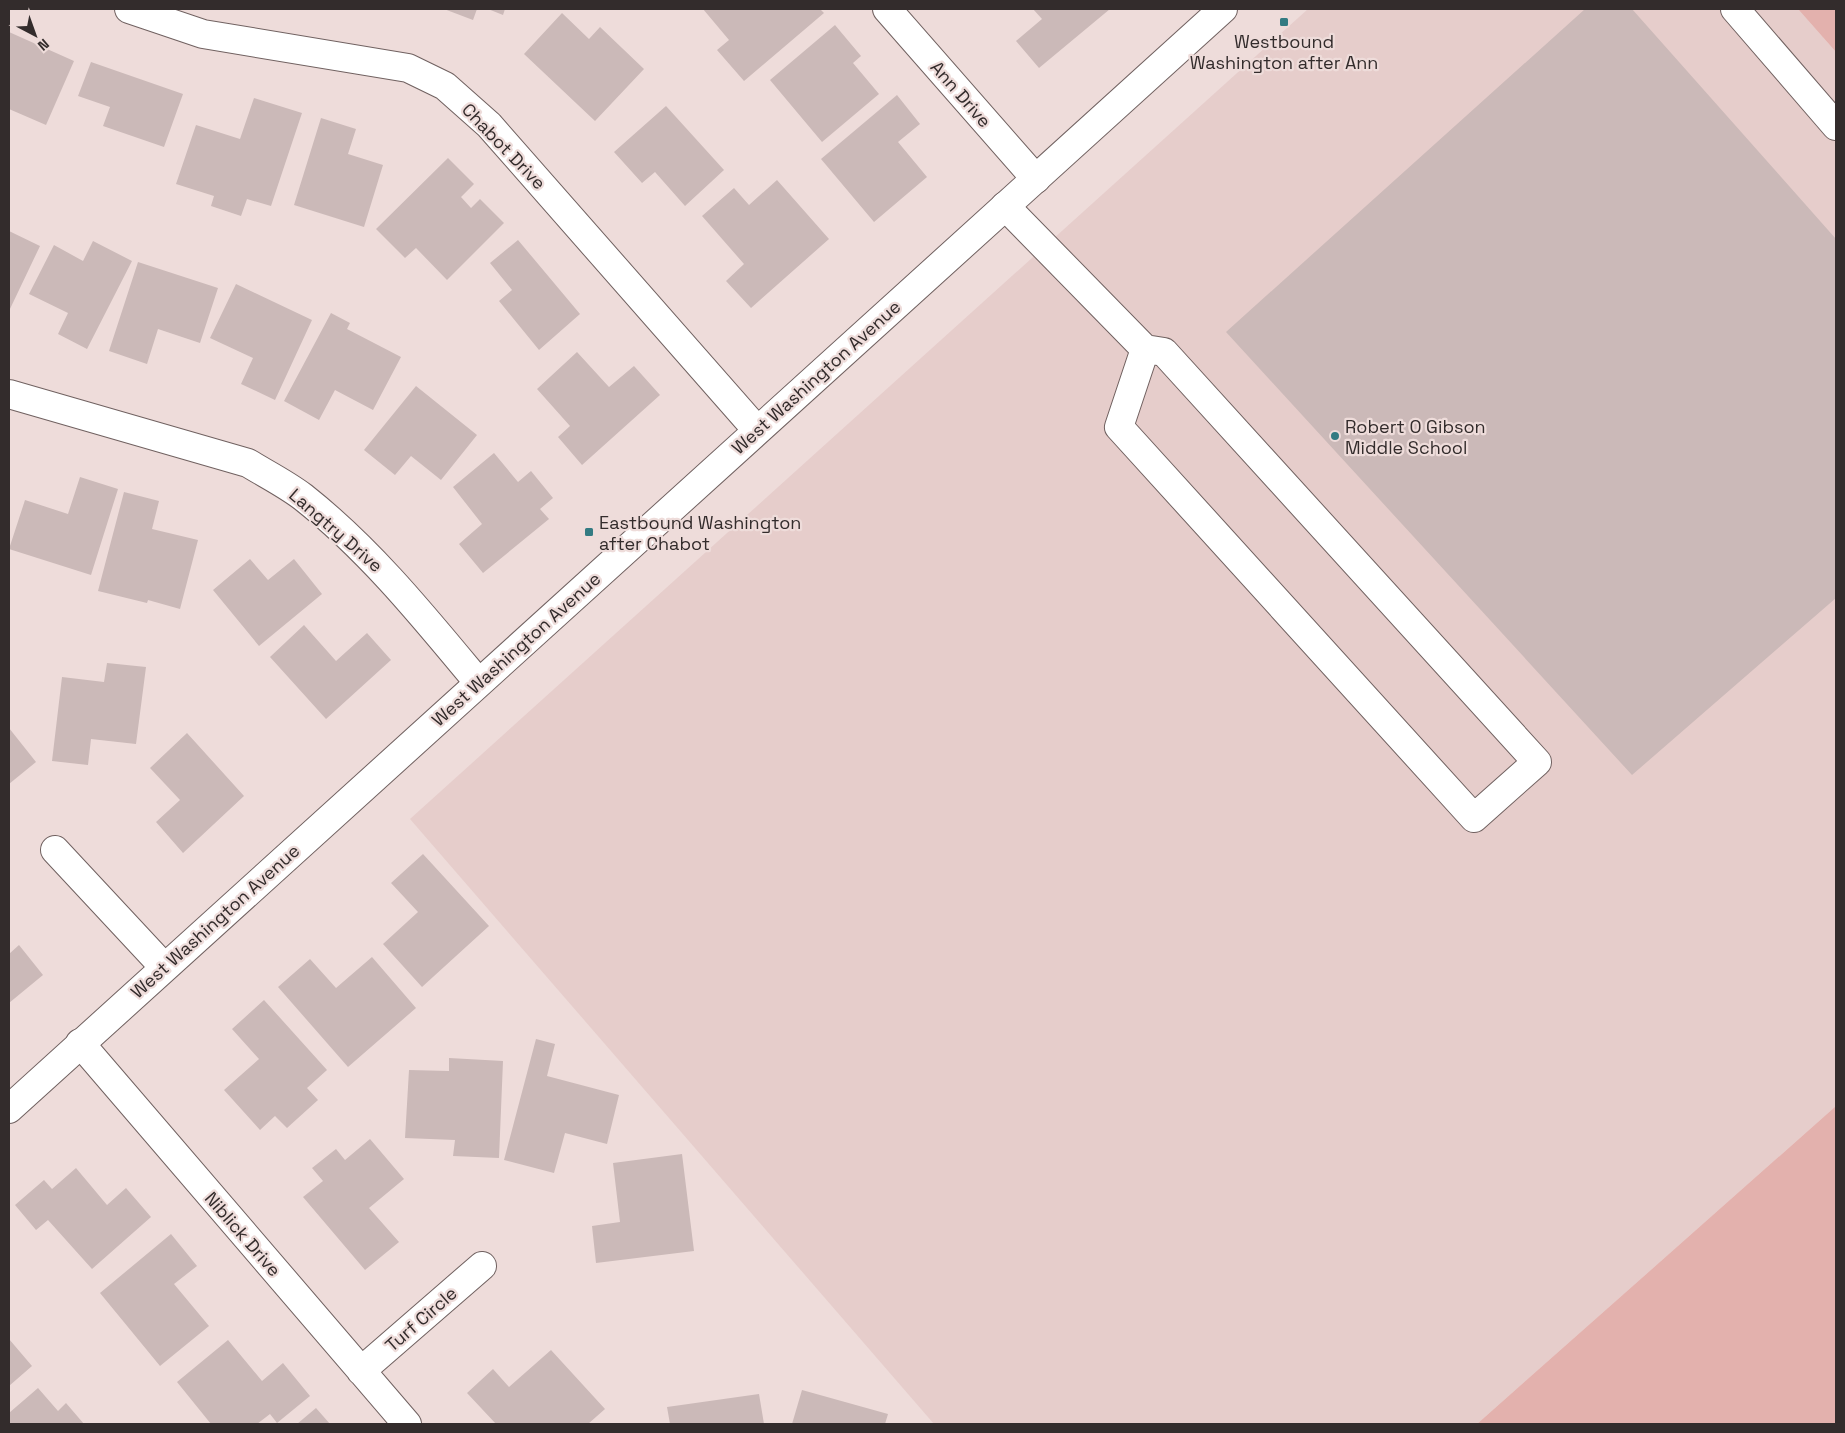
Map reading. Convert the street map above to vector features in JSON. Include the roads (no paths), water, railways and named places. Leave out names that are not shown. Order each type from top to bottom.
[{"type":"street","name":"Chabot Drive","points":[[129,9],[203,34],[408,68],[445,86],[489,125],[757,430]]},
{"type":"street","name":"Ann Drive","points":[[887,9],[1036,179]]},
{"type":"street","name":"West Washington Avenue","points":[[9,1108],[1223,9]]},
{"type":"street","points":[[1735,9],[1836,126]]},
{"type":"street","points":[[1006,206],[1145,349],[1164,352],[1536,762],[1474,818],[1119,427],[1145,349]]},
{"type":"street","name":"Langtry Drive","points":[[9,394],[248,464],[281,483],[303,497],[386,573],[478,682]]},
{"type":"street","points":[[55,850],[164,967]]},
{"type":"street","name":"Niblick Drive","points":[[80,1043],[407,1424]]},
{"type":"street","name":"Turf Circle","points":[[361,1371],[482,1266]]},
{"type":"place","name":"Westbound Washington after Ann","points":[[1284,22]]},
{"type":"place","name":"Robert O Gibson Middle School","points":[[1335,436]]},
{"type":"place","name":"Eastbound Washington after Chabot","points":[[589,532]]}]
